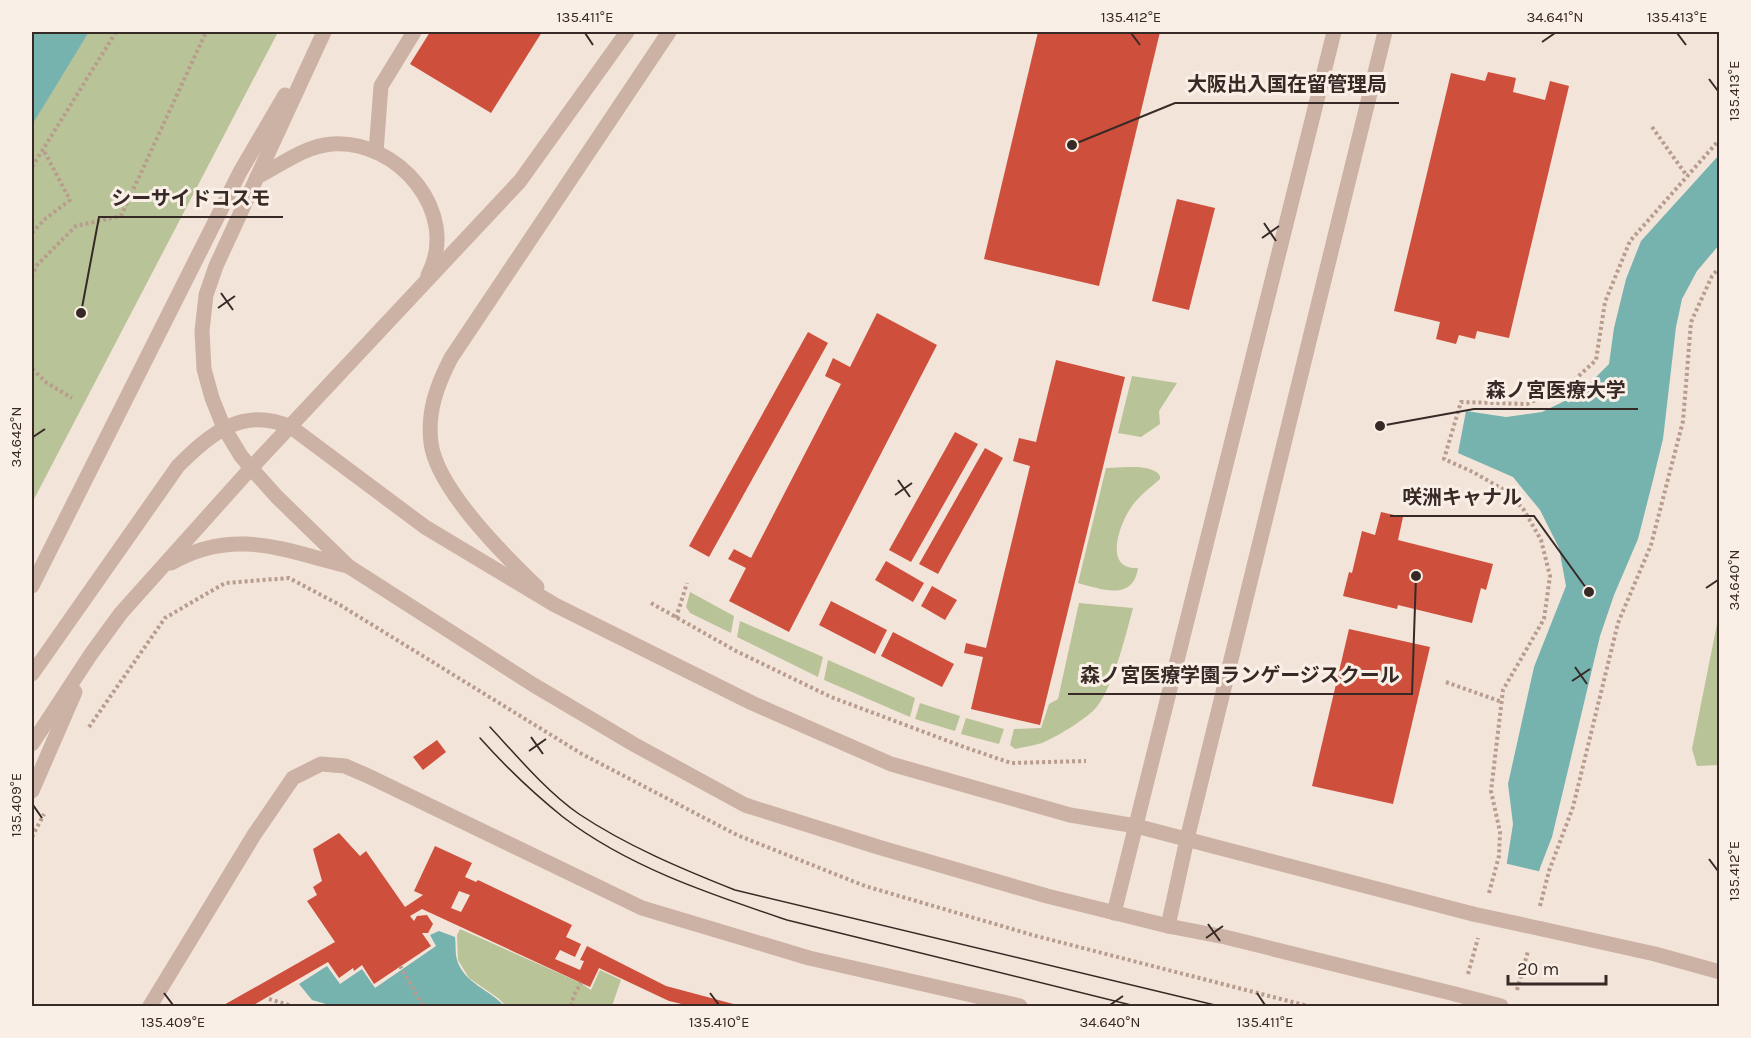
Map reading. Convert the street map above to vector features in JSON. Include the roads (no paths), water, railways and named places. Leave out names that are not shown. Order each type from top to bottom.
[{"type":"street","points":[[323,32],[216,266],[206,295],[201,331],[204,369],[212,398],[224,428],[241,456],[277,497],[348,566],[532,684],[635,746],[745,804],[878,847],[1047,896],[1168,926],[1460,989],[1501,1006]]},
{"type":"street","points":[[32,586],[240,172],[323,32]]},
{"type":"street","points":[[376,152],[381,86],[414,32]]},
{"type":"street","points":[[32,744],[91,654],[122,613],[251,468],[520,181],[627,32]]},
{"type":"street","points":[[555,605],[486,535],[444,476],[431,445],[430,421],[434,399],[451,358],[669,32]]},
{"type":"street","points":[[1114,913],[1334,32]]},
{"type":"street","points":[[1168,926],[1186,839],[1385,32]]},
{"type":"street","points":[[257,177],[295,154],[321,146],[349,145],[376,152],[404,169],[425,195],[432,211],[437,244],[436,260],[421,288]]},
{"type":"street","points":[[32,674],[171,474],[191,452],[224,428],[237,422],[264,419],[278,421],[291,427],[425,527],[555,605],[752,703],[891,764],[1070,815],[1136,826],[1473,914],[1540,923],[1719,972]]},
{"type":"street","points":[[155,576],[169,564],[201,548],[236,543],[254,544],[348,566]]},
{"type":"street","points":[[32,791],[91,654]]},
{"type":"street","points":[[150,1006],[254,835],[293,778],[321,764],[345,766],[366,775],[642,908],[809,958],[1020,1006]]},
{"type":"water","points":[[32,32],[89,32],[32,125]]},
{"type":"water","points":[[1719,155],[1719,245],[1697,271],[1682,299],[1676,327],[1663,439],[1653,480],[1638,539],[1614,595],[1600,636],[1552,837],[1540,868],[1505,1006],[1469,1006],[1507,862],[1513,824],[1508,784],[1534,667],[1566,586],[1559,548],[1540,510],[1513,477],[1458,453],[1466,411],[1506,417],[1542,412],[1579,394],[1609,364],[1614,328],[1626,279],[1641,241]]},
{"type":"water","points":[[439,931],[455,937],[457,960],[465,975],[504,1006],[333,1006],[312,1000],[299,984],[327,966],[340,984],[362,969],[375,988],[436,946],[430,935]]},
{"type":"tram line","points":[[490,727],[544,784],[567,805],[597,826],[635,847],[735,890],[1219,1006]]},
{"type":"tram line","points":[[480,738],[520,779],[563,817],[615,851],[670,878],[787,920],[1135,1006]]},
{"type":"place","name":"大阪出入国在留管理局","points":[[1072,145]]},
{"type":"place","name":"シーサイドコスモ","points":[[81,313]]},
{"type":"place","name":"森ノ宮医療大学","points":[[1380,426]]},
{"type":"place","name":"森ノ宮医療学園ランゲージスクール","points":[[1416,576]]},
{"type":"place","name":"咲洲キャナル","points":[[1589,592]]}]
